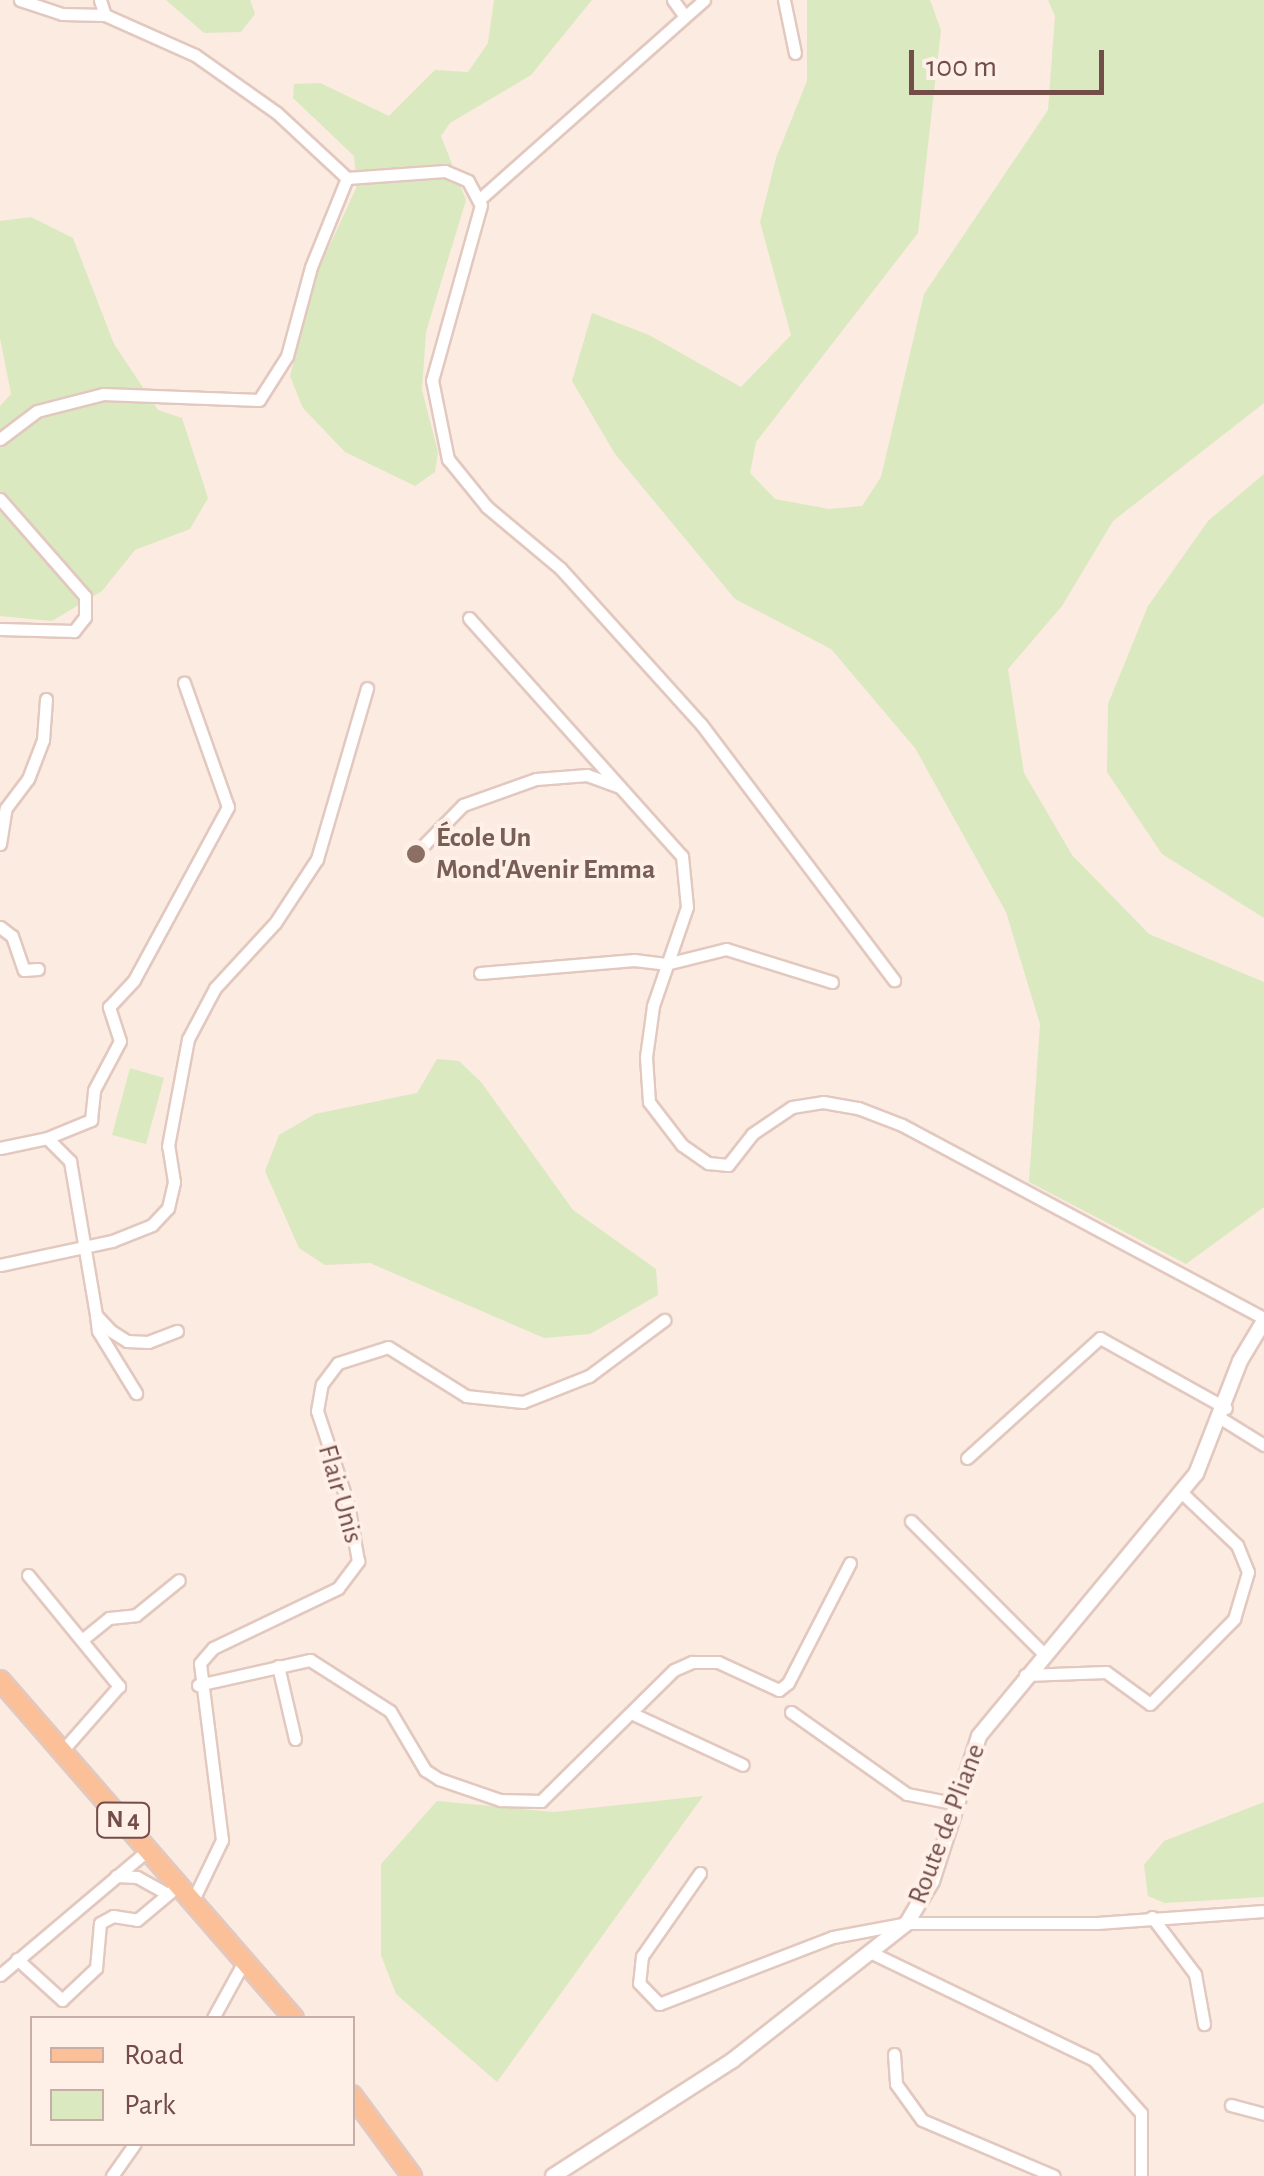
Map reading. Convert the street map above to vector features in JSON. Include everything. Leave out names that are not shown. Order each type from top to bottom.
[{"type":"main road","name":"N 4","points":[[0,1680],[149,1849],[174,1889],[193,1900],[292,2016]]},
{"type":"main road","points":[[355,2099],[412,2176]]},
{"type":"street","points":[[20,0],[62,14],[106,14],[195,55],[277,112],[347,178],[445,172],[468,181],[481,198]]},
{"type":"street","points":[[100,0],[106,14]]},
{"type":"street","points":[[674,0],[683,14]]},
{"type":"street","points":[[704,0],[683,14],[481,198],[432,380],[448,458],[464,483],[560,568],[701,724],[894,980]]},
{"type":"street","points":[[784,0],[794,53]]},
{"type":"street","points":[[0,439],[37,411],[103,394],[260,400],[287,356],[311,267],[347,178]]},
{"type":"street","points":[[0,499],[85,596],[85,617],[74,632],[0,629]]},
{"type":"street","points":[[469,618],[669,836],[687,871],[687,907],[666,964],[646,1057],[649,1102],[661,1126],[708,1163],[728,1166],[752,1134],[792,1107],[824,1102],[858,1108],[902,1125],[1264,1319]]},
{"type":"street","points":[[0,1148],[48,1138],[91,1120],[94,1090],[120,1041],[109,1007],[134,980],[228,807],[184,683]]},
{"type":"street","points":[[0,1265],[152,1225],[168,1208],[174,1182],[168,1146],[188,1039],[215,988],[275,923],[317,859],[367,688]]},
{"type":"street","points":[[0,844],[6,808],[28,779],[43,740],[46,699]]},
{"type":"street","points":[[412,857],[463,805],[536,779],[586,775],[624,788]]},
{"type":"street","points":[[0,927],[12,936],[24,970],[38,969]]},
{"type":"street","points":[[480,973],[634,960],[666,964],[726,949],[832,982]]},
{"type":"street","points":[[48,1138],[70,1161],[98,1331],[136,1393]]},
{"type":"street","points":[[96,1315],[127,1341],[161,1340],[177,1331]]},
{"type":"street","name":"Route de Pliane","points":[[553,2176],[733,2060],[907,1923],[932,1882],[953,1803],[980,1736],[1025,1675],[1207,1456],[1240,1362],[1264,1319]]},
{"type":"street","name":"Flair Unis","points":[[198,1686],[200,1663],[213,1648],[338,1588],[358,1561],[348,1504],[317,1410],[322,1384],[338,1363],[388,1347],[466,1396],[523,1402],[588,1376],[664,1320]]},
{"type":"street","points":[[967,1458],[1100,1338],[1224,1413],[1264,1445]]},
{"type":"street","points":[[1025,1675],[1106,1672],[1154,1703],[1234,1619],[1248,1572],[1237,1544],[1180,1492]]},
{"type":"street","points":[[911,1521],[1044,1654]]},
{"type":"street","points":[[193,1900],[222,1840],[198,1686],[310,1660],[328,1666],[390,1711],[425,1770],[500,1800],[541,1801],[631,1713],[692,1662],[718,1662],[779,1690],[807,1652],[850,1563]]},
{"type":"street","points":[[28,1574],[116,1678],[118,1692],[62,1751]]},
{"type":"street","points":[[83,1639],[109,1618],[136,1615],[179,1580]]},
{"type":"street","points":[[278,1666],[296,1739]]},
{"type":"street","points":[[790,1712],[907,1794],[953,1803]]},
{"type":"street","points":[[631,1713],[743,1765]]},
{"type":"street","points":[[0,1975],[149,1849]]},
{"type":"street","points":[[700,1873],[642,1956],[639,1983],[660,2004],[833,1937],[907,1923],[995,1926],[1264,1911]]},
{"type":"street","points":[[116,1876],[137,1877],[174,1889]]},
{"type":"street","points":[[17,1960],[62,2000],[96,1968],[100,1923],[113,1916],[137,1920],[174,1889]]},
{"type":"street","points":[[1152,1917],[1195,1974],[1204,2024]]},
{"type":"street","points":[[872,1953],[1094,2060],[1141,2113],[1141,2176]]},
{"type":"street","points":[[214,2016],[246,1958]]},
{"type":"street","points":[[894,2054],[896,2084],[922,2120],[1054,2176]]},
{"type":"street","points":[[1231,2105],[1264,2114]]},
{"type":"street","points":[[112,2176],[133,2146]]},
{"type":"green space","points":[[166,0],[250,0],[255,14],[241,32],[204,33]]},
{"type":"green space","points":[[494,0],[592,0],[531,75],[450,123],[441,136],[466,200],[426,332],[422,390],[438,452],[435,472],[415,486],[345,452],[303,408],[290,376],[317,273],[357,186],[354,156],[293,98],[294,84],[320,83],[389,116],[435,70],[468,72],[488,43]]},
{"type":"green space","points":[[807,0],[930,0],[941,30],[918,233],[756,442],[750,473],[775,499],[829,509],[862,506],[881,477],[924,294],[1048,110],[1055,16],[1048,0],[1264,0],[1264,403],[1113,521],[1062,606],[1008,669],[1024,773],[1072,855],[1149,934],[1264,982],[1264,1207],[1186,1264],[1029,1182],[1040,1024],[1006,912],[915,748],[831,649],[735,599],[615,454],[572,381],[592,313],[649,335],[741,387],[791,335],[760,222],[776,158],[807,81]]},
{"type":"green space","points":[[31,217],[73,238],[114,344],[158,410],[182,418],[208,498],[190,529],[135,550],[102,591],[52,621],[0,616],[0,406],[11,394],[0,338],[0,221]]},
{"type":"green space","points":[[1264,474],[1264,918],[1162,854],[1107,772],[1108,704],[1148,606],[1208,521]]},
{"type":"green space","points":[[437,1059],[459,1061],[481,1082],[573,1210],[656,1269],[658,1295],[590,1334],[544,1338],[370,1263],[325,1265],[299,1248],[265,1171],[279,1135],[315,1114],[417,1093]]},
{"type":"green space","points":[[130,1068],[164,1078],[146,1144],[112,1135]]},
{"type":"green space","points":[[703,1796],[497,2082],[396,1994],[381,1955],[381,1864],[437,1801],[554,1812]]},
{"type":"green space","points":[[1264,1802],[1264,1897],[1165,1903],[1148,1896],[1144,1865],[1164,1841]]},
{"type":"place","name":"École Un Mond'Avenir Emma","points":[[416,854]]}]
